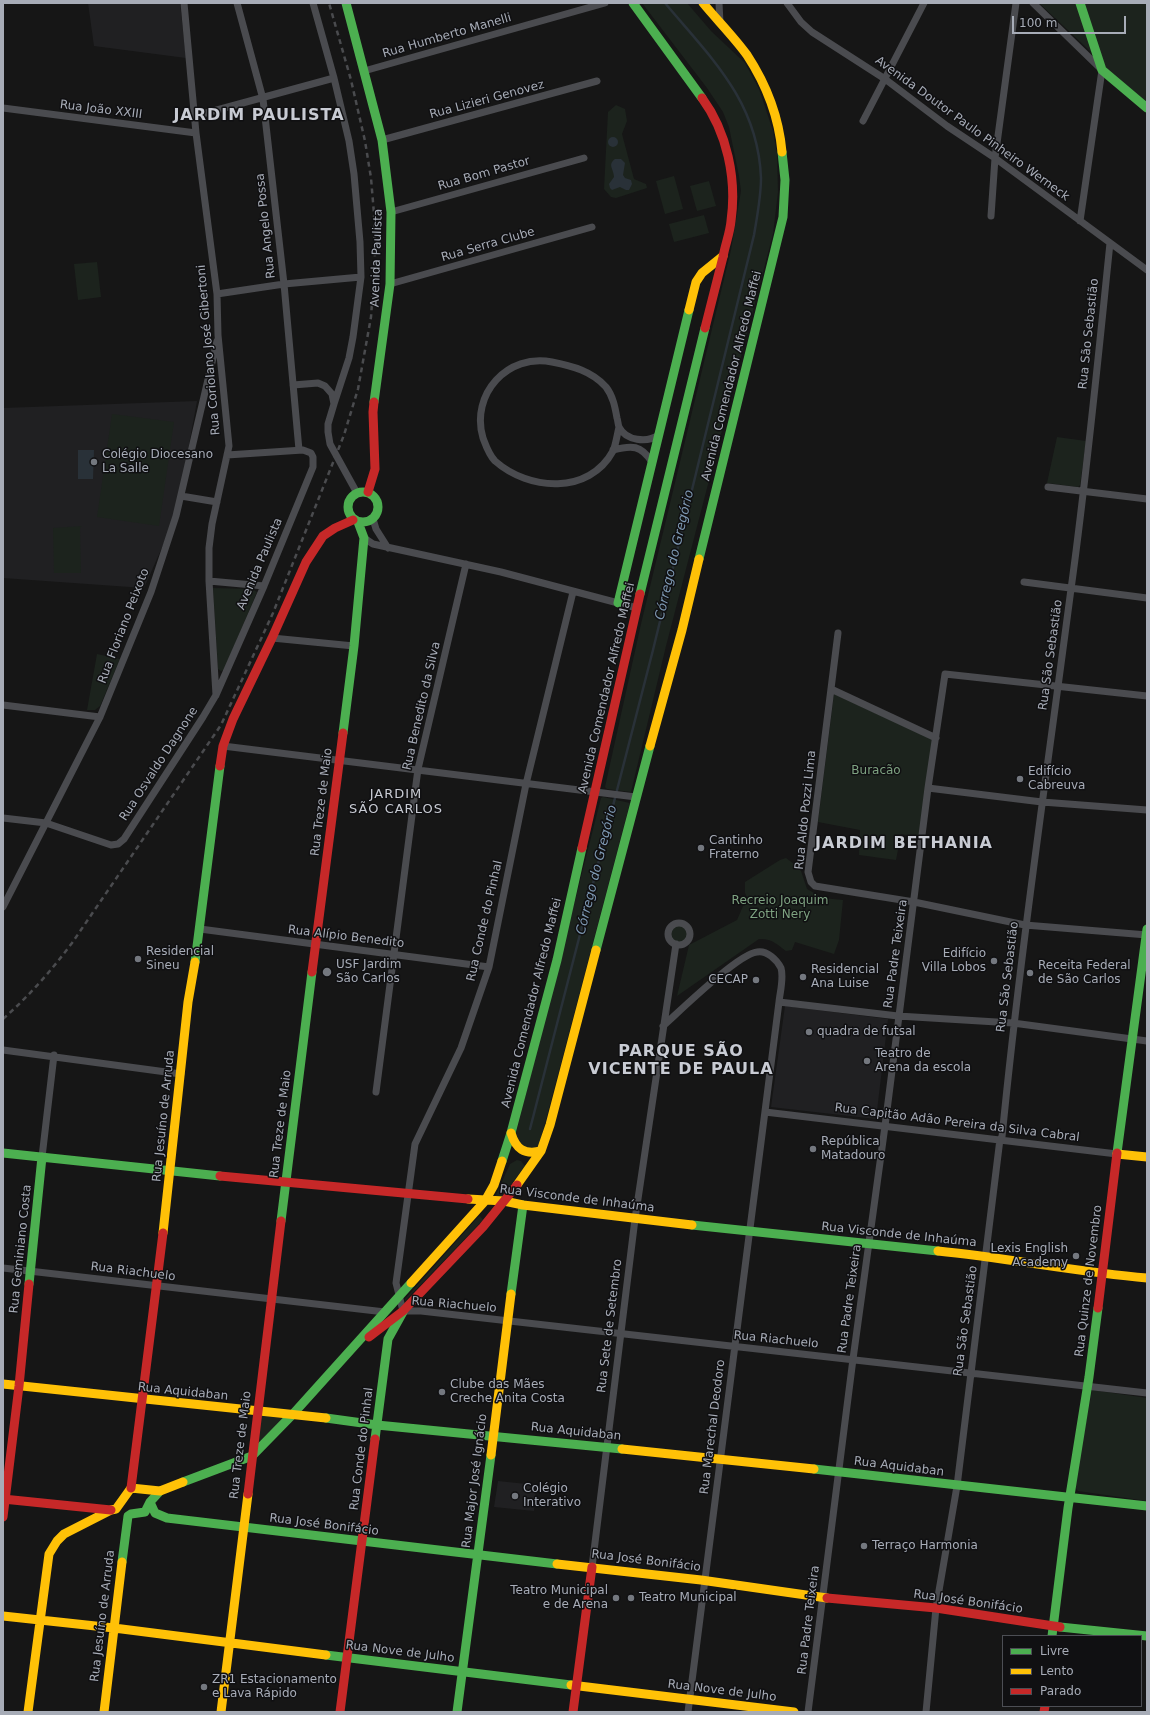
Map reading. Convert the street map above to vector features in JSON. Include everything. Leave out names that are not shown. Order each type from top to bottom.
[{"type":"street","name":"Rua Coriolano José Gibertoni","points":[[184,3],[196,133],[217,294],[218,335],[229,446],[209,548],[209,581],[216,695]]},
{"type":"street","name":"Rua Angelo Possa","points":[[237,3],[263,99],[284,284],[299,450]]},
{"type":"street","name":"Avenida Paulista","points":[[313,3],[334,78],[347,133],[354,174],[360,242],[361,276],[349,358],[334,404]]},
{"type":"street","name":"Avenida Paulista","points":[[346,3],[382,140],[391,212],[390,284],[373,412],[375,469],[368,492]]},
{"type":"street","name":"Rua Humberto Manelli","points":[[364,71],[604,3]]},
{"type":"street","name":"Avenida Comendador Alfredo Maffei","points":[[130,1488],[160,1491],[252,1456],[293,1414],[485,1201],[494,1185],[503,1160],[557,960],[598,792],[637,608],[731,222],[733,182],[723,137],[706,103],[632,3]]},
{"type":"street","name":"Avenida Comendador Alfredo Maffei","points":[[350,1351],[404,1311],[483,1227],[530,1168],[541,1151],[552,1118],[636,797],[682,630],[783,217],[785,180],[780,130],[772,105],[756,70],[746,54],[703,3]]},
{"type":"street","points":[[719,3],[720,23]]},
{"type":"street","name":"Avenida Doutor Paulo Pinheiro Werneck","points":[[787,3],[800,22],[812,32],[885,79],[947,126],[995,158],[1147,270]]},
{"type":"street","points":[[863,121],[924,3]]},
{"type":"street","points":[[991,216],[995,158],[1016,3]]},
{"type":"street","points":[[1033,3],[1102,70],[1147,108]]},
{"type":"street","points":[[1080,3],[1102,70],[1080,221]]},
{"type":"street","points":[[195,116],[263,99],[334,78]]},
{"type":"street","name":"Rua Lizieri Genovez","points":[[382,140],[598,81]]},
{"type":"street","name":"Rua João XXIII","points":[[3,108],[196,133]]},
{"type":"street","name":"Rua Bom Pastor","points":[[391,212],[584,158]]},
{"type":"street","name":"Rua Serra Clube","points":[[390,284],[592,227]]},
{"type":"street","name":"Rua São Sebastião","points":[[926,1712],[936,1608],[957,1486],[1000,1139],[1002,1137],[1013,1023],[1025,925],[1071,588],[1110,243]]},
{"type":"street","points":[[618,603],[696,282],[702,273],[722,256]]},
{"type":"street","points":[[217,294],[284,284],[361,276]]},
{"type":"street","name":"Rua Floriano Peixoto","points":[[3,907],[100,717],[151,592],[181,496],[218,335]]},
{"type":"street","points":[[527,362],[550,362],[583,370],[599,381],[606,388],[613,400],[619,427],[613,450],[598,469],[588,476],[570,484],[554,485],[520,477],[506,471],[492,459],[486,446],[481,425],[482,404],[493,382],[504,372],[527,362]]},
{"type":"street","points":[[293,385],[318,384],[325,386],[332,394],[334,404],[328,424],[330,444],[357,493]]},
{"type":"street","points":[[619,427],[630,436],[638,440],[652,439],[659,435]]},
{"type":"street","points":[[613,450],[628,446],[636,447],[648,456],[652,462]]},
{"type":"street","points":[[227,455],[299,450]]},
{"type":"street","name":"Avenida Paulista","points":[[216,695],[264,586],[313,467],[313,457],[311,453],[308,451],[299,450]]},
{"type":"street","points":[[1048,487],[1083,490],[1147,499]]},
{"type":"street","points":[[355,521],[348,510],[347,505],[357,493],[368,492],[376,499],[378,504],[378,510],[373,519],[368,522],[355,521],[330,531],[320,539],[308,558],[229,729],[223,746],[636,797]]},
{"type":"street","points":[[181,496],[217,502]]},
{"type":"street","points":[[373,519],[378,533],[388,548]]},
{"type":"street","name":"Rua Treze de Maio","points":[[222,1712],[257,1412],[315,944],[354,646],[364,538],[355,521]]},
{"type":"street","points":[[364,538],[373,544],[388,548],[522,576],[573,592],[637,608]]},
{"type":"street","name":"Rua Benedito da Silva","points":[[376,1092],[418,769],[466,564]]},
{"type":"street","points":[[209,581],[264,586]]},
{"type":"street","points":[[1024,582],[1147,598]]},
{"type":"street","name":"Rua Conde do Pinhal","points":[[399,1296],[396,1283],[415,1144],[461,1048],[489,967],[526,784],[573,592]]},
{"type":"street","name":"Rua Aldo Pozzi Lima","points":[[838,633],[808,872],[811,882],[815,886],[914,902],[1025,925],[1147,933]]},
{"type":"street","points":[[272,638],[354,646]]},
{"type":"street","name":"Rua Padre Teixeira","points":[[808,1712],[853,1360],[886,1126],[898,1016],[928,788],[945,674],[1057,688]]},
{"type":"street","points":[[831,688],[936,738]]},
{"type":"street","points":[[1057,688],[1147,696]]},
{"type":"street","name":"Rua Osvaldo Dagnone","points":[[46,822],[111,845],[118,844],[124,840],[216,695]]},
{"type":"street","points":[[3,705],[100,717]]},
{"type":"street","name":"Rua Jesuíno de Arruda","points":[[130,1488],[143,1400],[157,1286],[188,1002],[200,929],[223,746]]},
{"type":"street","points":[[928,788],[1042,802],[1147,810]]},
{"type":"street","points":[[3,818],[46,822]]},
{"type":"street","name":"Rua Alípio Benedito","points":[[200,929],[489,967]]},
{"type":"street","name":"Rua Quinze de Novembro","points":[[1052,1635],[1069,1497],[1103,1274],[1131,1039],[1147,933]]},
{"type":"street","name":"Rua Sete de Setembro","points":[[573,1712],[635,1219],[676,944]]},
{"type":"street","name":"Rua Marechal Deodoro","points":[[663,1026],[723,973],[744,958],[756,952],[761,951],[773,958],[781,969],[782,978],[779,1002],[721,1458],[703,1580],[688,1712]]},
{"type":"street","points":[[779,1002],[898,1016],[1013,1023],[1147,1041]]},
{"type":"street","points":[[3,1050],[54,1055],[181,1074]]},
{"type":"street","name":"Rua Geminiano Costa","points":[[3,1517],[19,1386],[42,1157],[54,1055]]},
{"type":"street","name":"Rua Capitão Adão Pereira da Silva Cabral","points":[[765,1112],[1147,1157]]},
{"type":"street","points":[[511,1133],[515,1146],[519,1150],[525,1153],[535,1153],[541,1151]]},
{"type":"street","name":"Rua Visconde de Inhaúma","points":[[3,1153],[286,1183],[485,1201],[504,1201],[523,1205],[635,1219],[869,1243],[986,1257],[1103,1274],[1147,1278]]},
{"type":"street","points":[[503,1160],[510,1158],[521,1158],[528,1163],[530,1168]]},
{"type":"street","name":"Rua Major José Ignácio","points":[[457,1712],[523,1205]]},
{"type":"street","name":"Rua Riachuelo","points":[[3,1268],[384,1312],[420,1311],[1147,1393]]},
{"type":"street","name":"Rua Riachuelo","points":[[399,1296],[404,1311]]},
{"type":"street","name":"Rua Conde do Pinhal","points":[[340,1712],[388,1339],[404,1311]]},
{"type":"street","name":"Rua Aquidaban","points":[[3,1384],[257,1412],[293,1414],[377,1425],[721,1458],[957,1486],[1147,1506]]},
{"type":"street","points":[[28,1712],[49,1554],[56,1542],[64,1534],[111,1510],[116,1509],[121,1504],[125,1494],[130,1488]]},
{"type":"street","name":"Rua José Bonifácio","points":[[143,1490],[149,1495],[150,1502],[155,1512],[167,1518],[362,1542],[703,1580],[823,1598],[936,1608],[1054,1626],[1138,1635]]},
{"type":"street","points":[[150,1502],[160,1491]]},
{"type":"street","points":[[4,1499],[111,1510]]},
{"type":"street","name":"Rua Jesuíno de Arruda","points":[[104,1712],[126,1523],[128,1516],[131,1514],[144,1512],[150,1502]]},
{"type":"street","name":"Rua Nove de Julho","points":[[3,1616],[114,1628],[347,1658],[690,1698],[794,1712]]},
{"type":"shaded area","points":[[88,3],[180,3],[186,58],[94,46]]},
{"type":"shaded area","points":[[611,137],[615,137],[617,138],[617,146],[611,147],[608,144],[608,140]]},
{"type":"shaded area","points":[[615,159],[621,159],[625,163],[623,175],[625,178],[631,180],[632,184],[629,190],[620,187],[612,190],[610,188],[609,184],[614,177],[611,163]]},
{"type":"shaded area","name":"Colégio Diocesano La Salle","points":[[197,401],[176,516],[144,588],[3,578],[3,408]]},
{"type":"shaded area","points":[[78,450],[94,450],[93,479],[78,479]]},
{"type":"shaded area","points":[[785,1006],[888,1019],[876,1119],[771,1107]]},
{"type":"shaded area","name":"Colégio Interativo","points":[[498,1481],[536,1485],[534,1511],[494,1507]]},
{"type":"green space","points":[[642,3],[687,3],[711,31],[745,63],[759,89],[773,131],[777,154],[778,192],[773,234],[666,646],[631,792],[607,789],[605,787],[641,624],[731,250],[741,191],[729,127],[723,112],[707,88]]},
{"type":"green space","points":[[1039,3],[1076,3],[1092,52],[1090,51]]},
{"type":"green space","points":[[1083,3],[1147,4],[1147,102],[1106,69]]},
{"type":"green space","points":[[616,105],[625,109],[627,121],[622,134],[634,179],[646,184],[647,188],[616,198],[611,197],[604,189],[608,112]]},
{"type":"green space","points":[[674,176],[683,209],[665,214],[656,181]]},
{"type":"green space","points":[[709,181],[716,206],[697,211],[690,186]]},
{"type":"green space","points":[[704,215],[709,233],[674,242],[669,224]]},
{"type":"green space","points":[[97,262],[101,297],[78,300],[74,264]]},
{"type":"green space","points":[[112,414],[174,422],[159,526],[97,517]]},
{"type":"green space","points":[[1057,437],[1086,441],[1080,485],[1078,487],[1047,483]]},
{"type":"green space","points":[[82,526],[80,528],[81,573],[54,573],[53,528]]},
{"type":"green space","points":[[213,588],[252,589],[257,592],[224,670],[221,671],[218,669]]},
{"type":"green space","points":[[97,654],[120,659],[100,706],[95,710],[87,710]]},
{"type":"green space","name":"Buracão","points":[[834,694],[933,740],[919,837],[901,834],[896,860],[859,855],[860,830],[818,822]]},
{"type":"green space","points":[[603,797],[630,803],[539,1146],[528,1150],[515,1137],[601,798]]},
{"type":"green space","name":"Recreio Joaquim Zotti Nery","points":[[786,858],[801,871],[807,889],[823,898],[843,900],[839,940],[834,954],[795,942],[792,950],[786,951],[777,944],[759,939],[677,996],[689,945],[737,920],[747,897],[745,893],[745,882],[780,860]]},
{"type":"green space","points":[[680,925],[686,928],[689,934],[686,940],[680,943],[674,940],[671,934],[674,928]]},
{"type":"green space","points":[[517,1160],[521,1161],[525,1166],[501,1198],[495,1197],[510,1164]]},
{"type":"green space","points":[[480,1216],[483,1220],[405,1301],[405,1299]]},
{"type":"green space","points":[[1092,1390],[1147,1398],[1147,1501],[1078,1491],[1074,1486]]},
{"type":"green space","points":[[257,1412],[293,1414],[252,1456]]},
{"type":"waterway","name":"Córrego do Gregório","points":[[530,1129],[653,650],[754,235],[760,200],[761,178],[758,151],[751,126],[741,103],[715,62],[665,3]]},
{"type":"railway","points":[[3,1019],[39,983],[72,943],[221,725],[273,613],[344,435],[358,389],[371,317],[375,260],[374,214],[371,178],[365,141],[351,80],[329,3]]},
{"type":"traffic: fast","points":[[346,3],[382,140],[391,212],[390,284],[374,402]]},
{"type":"traffic: fast","points":[[633,3],[702,98]]},
{"type":"traffic: fast","points":[[1080,3],[1102,70],[1147,108]]},
{"type":"traffic: fast","points":[[699,559],[783,217],[785,180],[782,152]]},
{"type":"traffic: fast","points":[[618,603],[689,310]]},
{"type":"traffic: fast","points":[[640,594],[705,328]]},
{"type":"traffic: fast","points":[[363,492],[374,496],[378,507],[374,518],[363,522],[352,518],[348,507],[352,496],[363,492]]},
{"type":"traffic: fast","points":[[343,733],[354,646],[364,538],[358,522]]},
{"type":"traffic: fast","points":[[596,950],[650,746]]},
{"type":"traffic: fast","points":[[195,962],[220,766]]},
{"type":"traffic: fast","points":[[502,1161],[511,1133],[557,960],[582,848]]},
{"type":"traffic: fast","points":[[1117,1153],[1147,929]]},
{"type":"traffic: fast","points":[[281,1221],[312,972]]},
{"type":"traffic: fast","points":[[3,1153],[220,1176]]},
{"type":"traffic: fast","points":[[29,1284],[42,1157]]},
{"type":"traffic: fast","points":[[511,1294],[523,1205]]},
{"type":"traffic: fast","points":[[692,1225],[938,1251]]},
{"type":"traffic: fast","points":[[183,1482],[252,1456],[293,1414],[411,1283]]},
{"type":"traffic: fast","points":[[1052,1635],[1068,1508],[1089,1377],[1098,1308]]},
{"type":"traffic: fast","points":[[375,1439],[388,1339],[403,1312]]},
{"type":"traffic: fast","points":[[326,1418],[377,1425],[622,1449]]},
{"type":"traffic: fast","points":[[457,1712],[491,1455]]},
{"type":"traffic: fast","points":[[814,1469],[1147,1506]]},
{"type":"traffic: fast","points":[[122,1562],[128,1516],[131,1514],[145,1512],[150,1502],[160,1491]]},
{"type":"traffic: fast","points":[[150,1502],[155,1513],[167,1518],[557,1564]]},
{"type":"traffic: fast","points":[[1060,1627],[1137,1635]]},
{"type":"traffic: fast","points":[[1142,1635],[1147,1636]]},
{"type":"traffic: fast","points":[[326,1655],[571,1685]]},
{"type":"traffic: slow","points":[[703,3],[742,48],[754,66],[766,89],[775,114],[782,152]]},
{"type":"traffic: slow","points":[[689,310],[696,282],[702,273],[723,256]]},
{"type":"traffic: slow","points":[[650,746],[682,630],[699,559]]},
{"type":"traffic: slow","points":[[517,1185],[541,1151],[550,1125],[596,950]]},
{"type":"traffic: slow","points":[[163,1233],[188,1002],[195,962]]},
{"type":"traffic: slow","points":[[511,1133],[515,1143],[522,1150],[530,1152],[541,1151]]},
{"type":"traffic: slow","points":[[1117,1154],[1147,1157]]},
{"type":"traffic: slow","points":[[411,1283],[485,1201],[494,1185],[502,1161]]},
{"type":"traffic: slow","points":[[468,1199],[504,1201],[523,1205],[692,1225]]},
{"type":"traffic: slow","points":[[938,1251],[1147,1278]]},
{"type":"traffic: slow","points":[[491,1455],[511,1294]]},
{"type":"traffic: slow","points":[[3,1384],[326,1418]]},
{"type":"traffic: slow","points":[[622,1449],[814,1469]]},
{"type":"traffic: slow","points":[[28,1712],[49,1554],[57,1541],[64,1534],[111,1510],[116,1509],[131,1488],[160,1491],[183,1482]]},
{"type":"traffic: slow","points":[[221,1712],[248,1494]]},
{"type":"traffic: slow","points":[[104,1712],[122,1562]]},
{"type":"traffic: slow","points":[[557,1564],[701,1580],[827,1598]]},
{"type":"traffic: slow","points":[[3,1616],[114,1628],[326,1655]]},
{"type":"traffic: slow","points":[[571,1685],[794,1712]]},
{"type":"traffic: jam","points":[[702,98],[711,111],[724,141],[733,189],[730,230],[705,328]]},
{"type":"traffic: jam","points":[[368,492],[375,469],[374,402]]},
{"type":"traffic: jam","points":[[220,766],[223,746],[233,719],[272,638],[306,562],[323,536],[335,528],[353,520]]},
{"type":"traffic: jam","points":[[582,848],[640,594]]},
{"type":"traffic: jam","points":[[312,972],[343,733]]},
{"type":"traffic: jam","points":[[1098,1308],[1117,1153]]},
{"type":"traffic: jam","points":[[220,1176],[468,1199]]},
{"type":"traffic: jam","points":[[369,1337],[403,1311],[483,1227],[517,1185]]},
{"type":"traffic: jam","points":[[248,1494],[281,1221]]},
{"type":"traffic: jam","points":[[131,1488],[163,1233]]},
{"type":"traffic: jam","points":[[3,1517],[19,1386],[29,1284]]},
{"type":"traffic: jam","points":[[340,1712],[375,1439]]},
{"type":"traffic: jam","points":[[3,1499],[111,1510]]},
{"type":"traffic: jam","points":[[573,1712],[592,1567]]},
{"type":"traffic: jam","points":[[827,1598],[936,1608],[1060,1627]]},
{"type":"traffic: jam","points":[[1044,1712],[1045,1707]]},
{"type":"place","name":"Colégio Diocesano La Salle","points":[[94,462]]},
{"type":"place","name":"Edifício Cabreuva","points":[[1020,779]]},
{"type":"place","name":"Cantinho Fraterno","points":[[701,848]]},
{"type":"place","name":"Residencial Sineu","points":[[138,959]]},
{"type":"place","name":"Edifício Villa Lobos","points":[[994,961]]},
{"type":"place","name":"USF Jardim São Carlos","points":[[327,972]]},
{"type":"place","name":"Receita Federal de São Carlos","points":[[1030,973]]},
{"type":"place","name":"Residencial Ana Luise","points":[[803,977]]},
{"type":"place","name":"CECAP","points":[[756,980]]},
{"type":"place","name":"quadra de futsal","points":[[809,1032]]},
{"type":"place","name":"Teatro de Arena da escola","points":[[867,1061]]},
{"type":"place","name":"República Matadouro","points":[[813,1149]]},
{"type":"place","name":"Lexis English Academy","points":[[1076,1256]]},
{"type":"place","name":"Clube das Mães Creche Anita Costa","points":[[442,1392]]},
{"type":"place","name":"Colégio Interativo","points":[[515,1496]]},
{"type":"place","name":"Terraço Harmonia","points":[[864,1546]]},
{"type":"place","name":"Teatro Municipal e de Arena","points":[[616,1598]]},
{"type":"place","name":"Teatro Municipal","points":[[631,1598]]},
{"type":"place","name":"ZR1 Estacionamento e Lava Rápido","points":[[204,1687]]},
{"type":"district","name":"JARDIM PAULISTA","points":[[259,116]]},
{"type":"district","name":"JARDIM SÃO CARLOS","points":[[396,802]]},
{"type":"district","name":"JARDIM BETHANIA","points":[[904,844]]},
{"type":"district","name":"PARQUE SÃO VICENTE DE PAULA","points":[[681,1061]]}]
